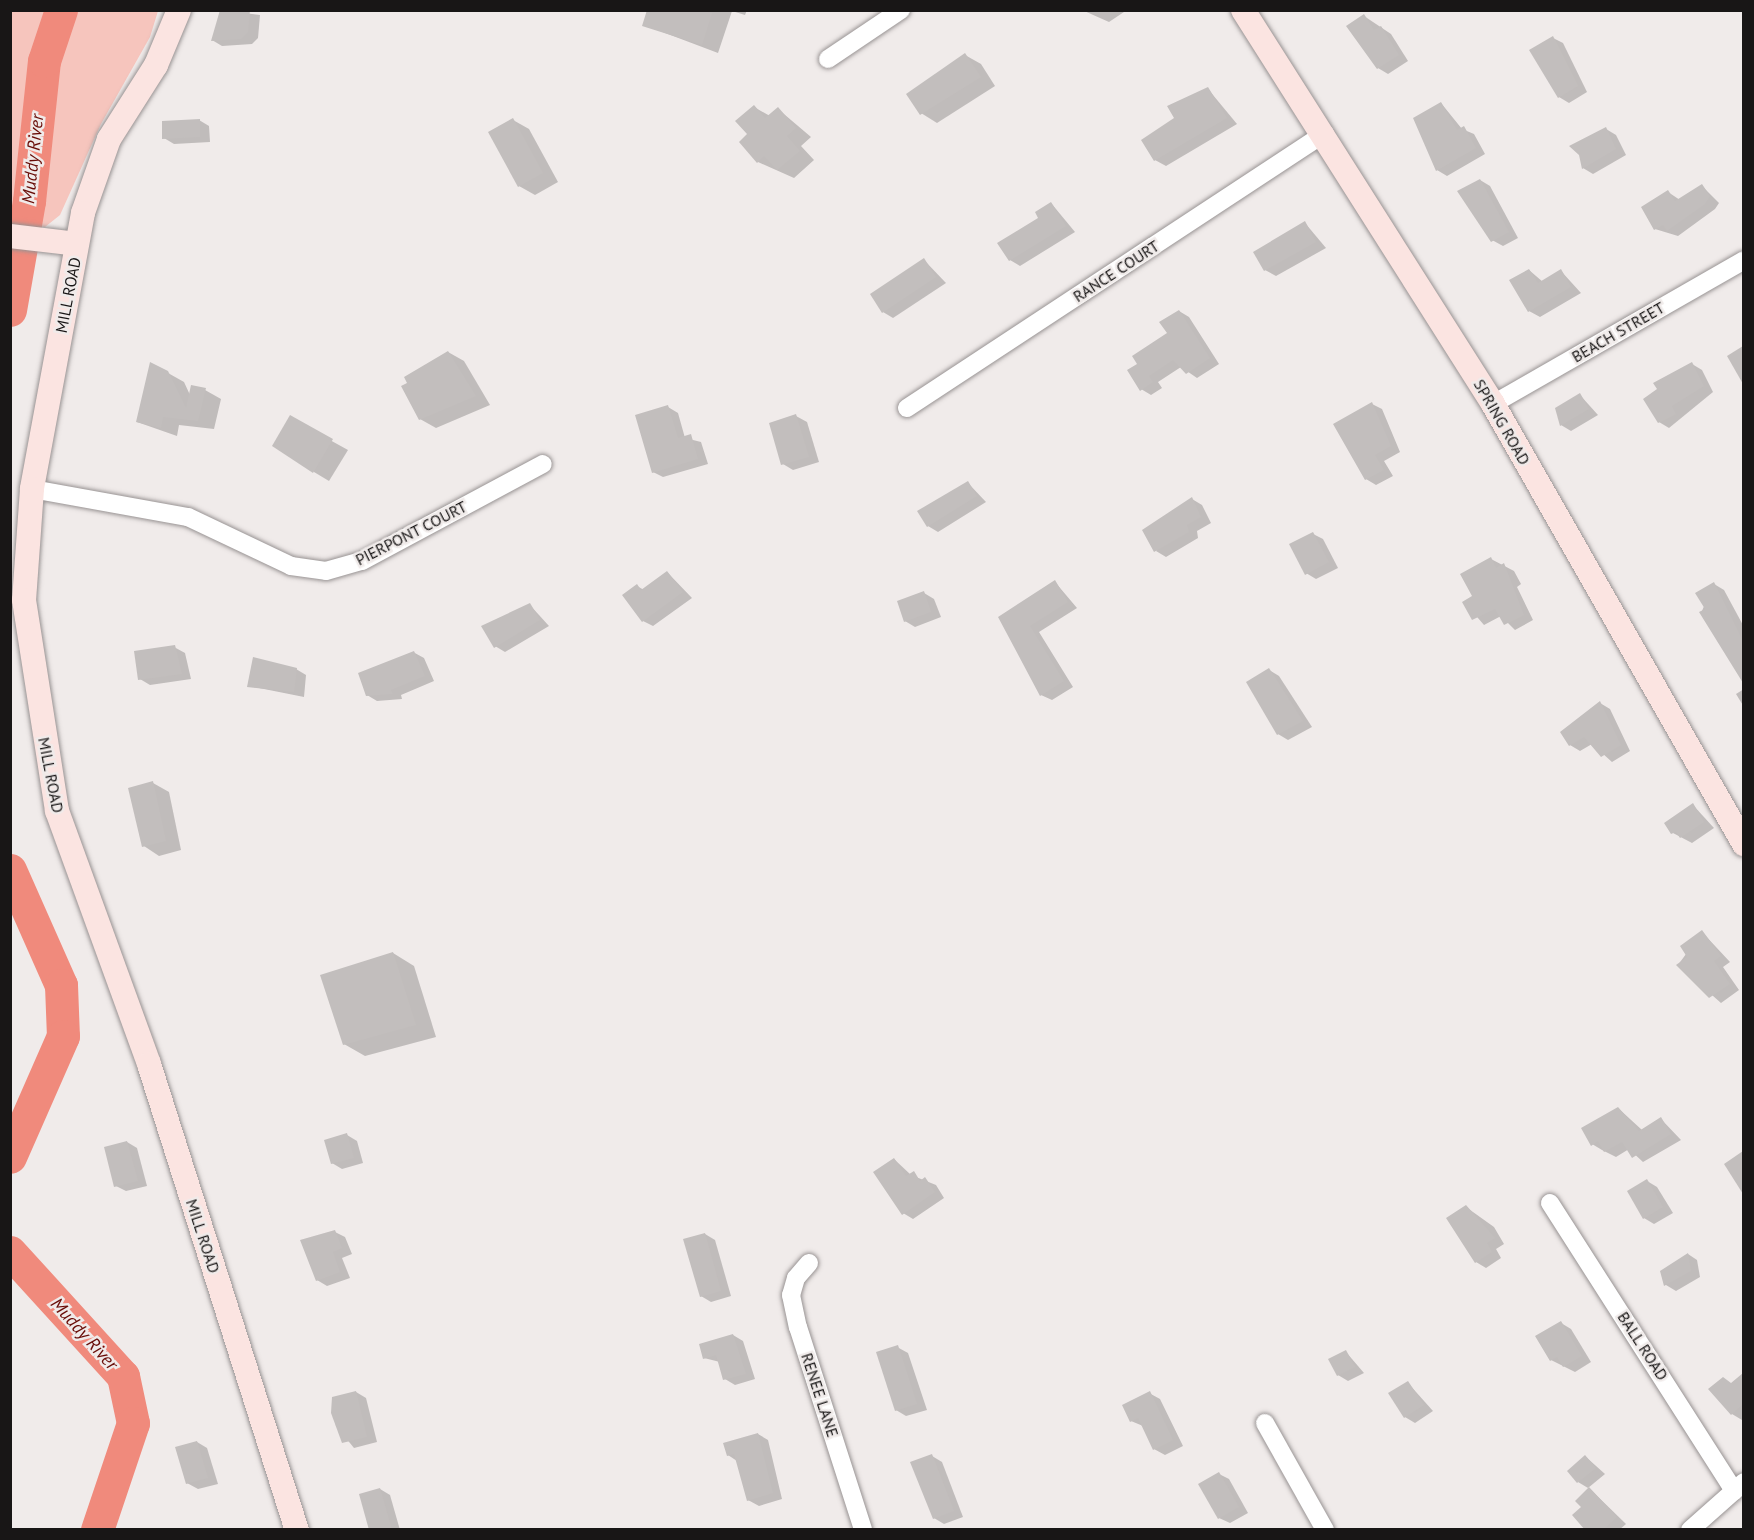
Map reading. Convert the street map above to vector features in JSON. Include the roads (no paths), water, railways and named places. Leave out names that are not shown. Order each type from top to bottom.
[{"type":"street","name":"MILL ROAD","points":[[178,10],[156,65],[94,170],[77,244],[32,489],[24,600],[57,811],[135,1021],[297,1530]]},
{"type":"street","points":[[828,59],[901,10]]},
{"type":"street","name":"SPRING ROAD","points":[[1243,10],[1325,133],[1493,404],[1743,844]]},
{"type":"street","name":"RANCE COURT","points":[[908,408],[1325,133]]},
{"type":"street","points":[[10,236],[77,244]]},
{"type":"street","name":"BEACH STREET","points":[[1493,404],[1743,260]]},
{"type":"street","name":"PIERPONT COURT","points":[[32,489],[188,517],[291,566],[326,571],[362,561],[543,464]]},
{"type":"street","name":"BALL ROAD","points":[[1550,1203],[1739,1486]]},
{"type":"street","name":"RENEE LANE","points":[[809,1263],[796,1278],[791,1295],[798,1327],[863,1530]]},
{"type":"street","points":[[1265,1423],[1325,1530]]},
{"type":"street","points":[[1690,1530],[1739,1486]]},
{"type":"waterway","name":"Muddy River","points":[[10,310],[29,201],[44,61],[61,10]]},
{"type":"waterway","name":"Muddy River","points":[[10,870],[61,985],[63,1036],[10,1157]]},
{"type":"waterway","name":"Muddy River","points":[[10,1252],[123,1376],[133,1423],[97,1530]]}]
